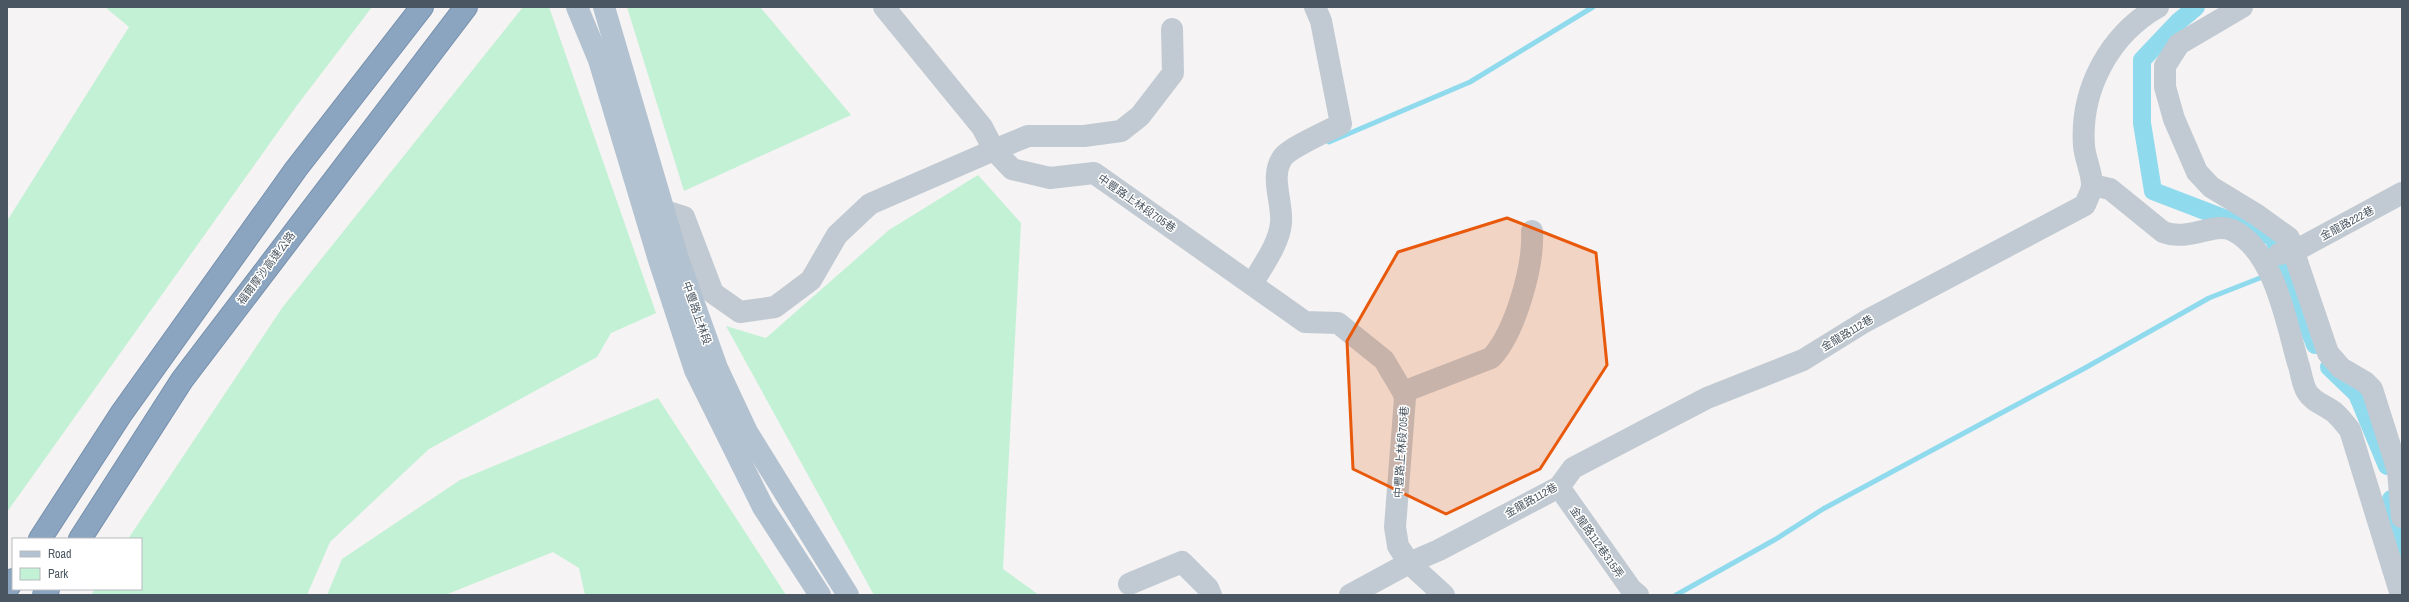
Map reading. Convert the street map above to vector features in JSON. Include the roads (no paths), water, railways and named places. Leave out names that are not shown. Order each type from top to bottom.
[{"type":"highway","points":[[41,538],[121,414],[296,169],[422,7]]},
{"type":"highway","name":"福爾摩沙高速公路","points":[[81,538],[182,380],[466,7]]},
{"type":"main road","name":"中豐路上林段","points":[[577,7],[599,60],[656,217],[678,259],[717,368],[747,432],[848,595]]},
{"type":"main road","name":"中豐路上林段","points":[[604,7],[696,370],[763,507],[820,595]]},
{"type":"lane","name":"中豐路上林段705巷","points":[[884,7],[982,127],[994,150],[1012,169],[1050,178],[1094,173],[1305,322],[1338,323],[1384,360],[1403,392],[1395,527],[1398,546],[1409,563],[1444,595]]},
{"type":"lane","points":[[1252,284],[1278,238],[1281,222],[1277,175],[1278,164],[1288,153],[1341,124],[1321,20],[1315,7]]},
{"type":"lane","points":[[2158,7],[2135,22],[2121,36],[2106,57],[2091,87],[2084,119],[2084,146],[2092,185],[2110,189],[2163,232],[2173,236],[2184,236],[2214,229],[2229,229],[2245,239],[2269,273],[2307,392],[2321,405],[2333,412],[2350,430],[2401,595]]},
{"type":"lane","points":[[2242,7],[2179,44],[2165,66],[2165,87],[2174,119],[2197,172],[2210,187],[2257,215],[2289,238],[2323,345],[2341,368],[2365,382],[2372,389],[2398,471],[2402,517]]},
{"type":"lane","points":[[656,217],[684,217],[713,293],[740,312],[775,307],[811,280],[837,235],[870,204],[1028,136],[1084,136],[1121,131],[1140,116],[1173,73],[1172,29]]},
{"type":"lane","name":"金龍路112巷","points":[[1350,595],[1409,563],[1439,550],[1559,487],[1573,468],[1707,398],[1803,360],[1866,321],[2085,205],[2092,185]]},
{"type":"lane","name":"金龍路222巷","points":[[2296,260],[2402,193]]},
{"type":"lane","points":[[1403,392],[1491,358],[1500,350],[1524,290],[1533,246],[1532,231]]},
{"type":"lane","points":[[2269,273],[2284,282],[2296,260]]},
{"type":"lane","points":[[2269,273],[2296,260]]},
{"type":"lane","points":[[2296,355],[2323,345]]},
{"type":"lane","name":"金龍路112巷315弄","points":[[1559,487],[1631,589],[1638,595]]},
{"type":"lane","points":[[1129,584],[1182,562],[1208,588],[1211,595]]},
{"type":"waterway","points":[[1329,142],[1470,82],[1593,7]]},
{"type":"waterway","points":[[2196,7],[2178,22],[2142,60],[2142,123],[2153,191],[2273,237],[2315,345]]},
{"type":"waterway","points":[[2275,272],[2285,268]]},
{"type":"waterway","points":[[1676,595],[1776,539],[1823,509],[2085,368],[2209,298],[2265,276]]},
{"type":"waterway","points":[[2329,367],[2357,394],[2387,466]]},
{"type":"waterway","points":[[2391,499],[2394,539],[2402,557]]}]
